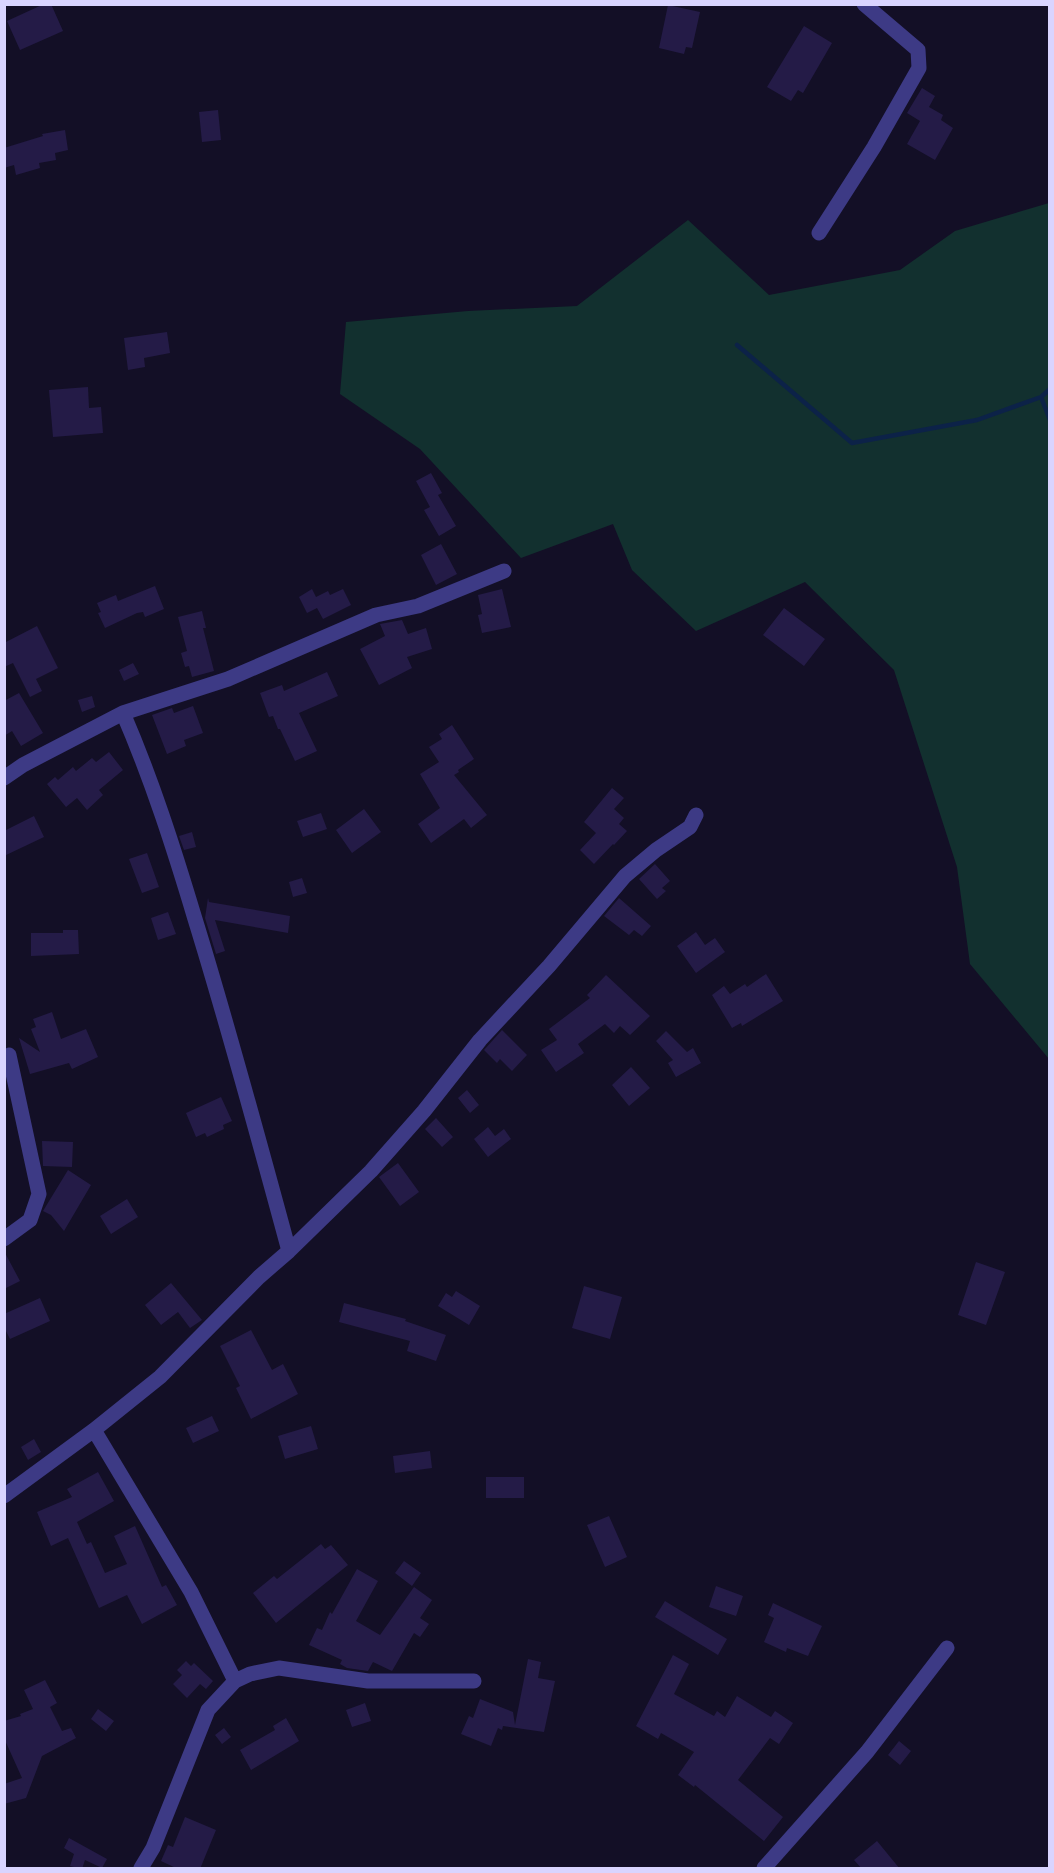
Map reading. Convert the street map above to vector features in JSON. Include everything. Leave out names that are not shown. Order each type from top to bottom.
[{"type":"street","points":[[819,233],[874,147],[919,68],[918,50],[864,4]]},
{"type":"street","points":[[4,778],[23,765],[123,713],[228,679],[376,615],[418,606],[504,571]]},
{"type":"street","points":[[123,713],[141,756],[224,1011],[289,1251]]},
{"type":"street","points":[[4,1496],[94,1430],[160,1377],[259,1277],[371,1171],[424,1111],[480,1040],[549,966],[625,876],[656,850],[690,827],[696,815]]},
{"type":"street","points":[[4,1239],[30,1220],[39,1194],[9,1055]]},
{"type":"street","points":[[94,1430],[191,1592],[235,1681]]},
{"type":"street","points":[[764,1869],[867,1752],[947,1648]]},
{"type":"street","points":[[141,1869],[153,1848],[208,1710],[235,1681],[250,1674],[279,1668],[368,1681],[474,1681]]},
{"type":"green space","points":[[1050,203],[1049,1059],[970,964],[957,867],[894,670],[805,582],[696,631],[632,570],[613,524],[521,558],[420,449],[340,394],[346,322],[468,311],[577,306],[688,220],[769,295],[900,270],[955,231]]},
{"type":"building","points":[[44,4],[51,4],[63,31],[20,50],[7,21]]},
{"type":"building","points":[[668,5],[700,12],[692,48],[686,47],[684,54],[659,48]]},
{"type":"building","points":[[804,26],[832,43],[803,93],[798,90],[791,101],[767,87]]},
{"type":"building","points":[[922,88],[935,96],[929,107],[943,115],[941,120],[953,128],[935,160],[907,144],[920,121],[907,113]]},
{"type":"building","points":[[218,110],[221,140],[202,142],[199,112]]},
{"type":"building","points":[[65,130],[68,150],[55,153],[56,160],[39,163],[40,168],[16,175],[14,165],[4,168],[4,148],[43,136],[42,134]]},
{"type":"building","points":[[167,332],[170,353],[144,358],[145,367],[128,370],[124,338]]},
{"type":"building","points":[[88,387],[89,408],[101,407],[103,433],[53,437],[49,390]]},
{"type":"building","points":[[431,473],[442,493],[438,495],[456,526],[439,536],[424,510],[430,507],[416,481]]},
{"type":"building","points":[[441,544],[457,574],[436,585],[421,555]]},
{"type":"building","points":[[155,586],[164,609],[145,617],[143,612],[137,613],[105,628],[98,613],[101,612],[97,603],[116,595],[118,601]]},
{"type":"building","points":[[312,589],[316,597],[328,591],[330,595],[343,589],[351,605],[323,619],[317,608],[307,613],[299,597]]},
{"type":"building","points":[[502,589],[511,627],[482,633],[478,615],[482,614],[478,595]]},
{"type":"building","points":[[784,608],[825,639],[804,666],[763,635]]},
{"type":"building","points":[[202,611],[206,628],[203,628],[214,671],[192,677],[189,666],[185,667],[181,653],[187,651],[178,617]]},
{"type":"building","points":[[402,620],[408,634],[426,628],[432,649],[407,657],[412,668],[379,685],[360,649],[385,636],[380,624]]},
{"type":"building","points":[[37,626],[58,668],[36,679],[42,691],[30,697],[13,663],[4,667],[4,643]]},
{"type":"building","points":[[133,663],[139,674],[124,681],[119,670]]},
{"type":"building","points":[[327,672],[338,696],[299,713],[317,751],[295,761],[273,716],[269,717],[260,693],[282,685],[284,691]]},
{"type":"building","points":[[19,693],[43,733],[21,746],[12,731],[4,736],[4,701]]},
{"type":"building","points":[[92,696],[95,707],[82,712],[78,700]]},
{"type":"building","points":[[193,706],[203,733],[184,740],[186,746],[167,754],[152,715],[172,708],[174,713]]},
{"type":"building","points":[[452,725],[474,759],[454,775],[487,815],[471,828],[464,819],[431,843],[418,824],[440,808],[420,774],[439,762],[429,747],[442,739],[439,734]]},
{"type":"building","points":[[109,752],[123,770],[99,790],[103,795],[87,810],[77,798],[66,807],[47,784],[55,777],[58,780],[73,767],[76,771],[92,758],[96,762]]},
{"type":"building","points":[[612,788],[624,798],[614,809],[624,818],[619,824],[627,831],[594,864],[580,850],[596,833],[584,822]]},
{"type":"building","points":[[364,809],[381,832],[352,853],[336,830]]},
{"type":"building","points":[[321,813],[327,829],[303,837],[297,821]]},
{"type":"building","points":[[34,816],[44,837],[4,856],[4,831]]},
{"type":"building","points":[[192,832],[196,847],[184,850],[179,836]]},
{"type":"building","points":[[147,853],[159,887],[142,893],[129,859]]},
{"type":"building","points":[[655,864],[670,881],[662,888],[666,891],[657,899],[639,879]]},
{"type":"building","points":[[302,878],[307,893],[293,897],[289,882]]},
{"type":"building","points":[[208,898],[209,902],[290,916],[288,933],[215,920],[225,951],[216,954],[205,918]]},
{"type":"building","points":[[619,898],[651,926],[642,936],[634,930],[629,935],[604,916]]},
{"type":"building","points":[[168,912],[176,934],[158,940],[151,918]]},
{"type":"building","points":[[63,930],[78,930],[79,954],[31,956],[31,933],[63,933]]},
{"type":"building","points":[[696,932],[705,945],[715,938],[725,952],[696,973],[677,946]]},
{"type":"building","points":[[766,974],[783,1001],[742,1026],[741,1023],[732,1028],[712,995],[724,986],[730,994],[745,984],[747,987]]},
{"type":"building","points":[[606,975],[650,1016],[630,1035],[620,1026],[614,1033],[605,1024],[578,1044],[584,1053],[556,1072],[541,1050],[557,1040],[549,1029],[590,998],[587,995]]},
{"type":"building","points":[[52,1012],[61,1039],[86,1029],[98,1057],[72,1069],[69,1063],[30,1074],[19,1038],[40,1052],[31,1029],[36,1027],[33,1019]]},
{"type":"building","points":[[502,1030],[527,1055],[512,1071],[500,1059],[497,1063],[484,1050]]},
{"type":"building","points":[[666,1031],[687,1052],[693,1048],[701,1063],[676,1077],[668,1063],[673,1060],[656,1041]]},
{"type":"building","points":[[631,1067],[650,1088],[629,1106],[612,1085]]},
{"type":"building","points":[[467,1090],[479,1105],[470,1113],[458,1098]]},
{"type":"building","points":[[221,1097],[232,1121],[223,1125],[224,1129],[207,1137],[205,1133],[196,1137],[186,1113]]},
{"type":"building","points":[[436,1118],[453,1137],[442,1147],[425,1129]]},
{"type":"building","points":[[488,1127],[495,1136],[504,1129],[511,1139],[488,1157],[474,1139]]},
{"type":"building","points":[[42,1141],[73,1142],[72,1167],[43,1166]]},
{"type":"building","points":[[398,1163],[419,1192],[400,1206],[379,1177]]},
{"type":"building","points":[[68,1170],[91,1185],[64,1231],[51,1215],[43,1211]]},
{"type":"building","points":[[127,1199],[138,1217],[111,1234],[100,1216]]},
{"type":"building","points":[[4,1251],[20,1281],[4,1289]]},
{"type":"building","points":[[976,1262],[1005,1272],[986,1325],[958,1315]]},
{"type":"building","points":[[171,1283],[202,1320],[190,1328],[178,1312],[161,1325],[145,1305]]},
{"type":"building","points":[[584,1286],[622,1297],[610,1339],[572,1328]]},
{"type":"building","points":[[456,1291],[480,1306],[469,1325],[438,1306],[446,1293],[452,1297]]},
{"type":"building","points":[[40,1298],[50,1321],[10,1339],[4,1327],[4,1314]]},
{"type":"building","points":[[344,1303],[406,1319],[405,1321],[446,1335],[436,1361],[407,1351],[410,1341],[339,1322]]},
{"type":"building","points":[[251,1330],[272,1370],[283,1364],[298,1394],[251,1419],[236,1388],[240,1386],[220,1346]]},
{"type":"building","points":[[212,1416],[219,1431],[193,1443],[186,1428]]},
{"type":"building","points":[[311,1426],[318,1449],[285,1459],[278,1436]]},
{"type":"building","points":[[34,1439],[41,1452],[28,1460],[21,1447]]},
{"type":"building","points":[[430,1451],[432,1468],[395,1473],[393,1456]]},
{"type":"building","points":[[98,1472],[114,1501],[77,1522],[87,1544],[91,1542],[105,1573],[127,1564],[114,1536],[135,1526],[162,1587],[166,1585],[177,1605],[142,1624],[127,1595],[99,1608],[68,1538],[51,1546],[37,1512],[72,1497],[67,1489]]},
{"type":"building","points":[[486,1477],[524,1477],[524,1498],[486,1498]]},
{"type":"building","points":[[609,1516],[627,1557],[605,1567],[587,1525]]},
{"type":"building","points":[[321,1544],[325,1549],[331,1545],[348,1565],[276,1623],[253,1593],[274,1576],[277,1579]]},
{"type":"building","points":[[404,1561],[421,1573],[412,1586],[395,1573]]},
{"type":"building","points":[[357,1569],[378,1581],[356,1621],[380,1635],[414,1587],[432,1600],[420,1618],[429,1624],[420,1637],[414,1633],[392,1671],[373,1662],[368,1671],[347,1668],[340,1664],[342,1660],[309,1645],[317,1628],[322,1630],[330,1612],[332,1614]]},
{"type":"building","points":[[716,1586],[743,1596],[736,1616],[709,1607]]},
{"type":"building","points":[[665,1601],[727,1639],[718,1655],[655,1617]]},
{"type":"building","points":[[773,1603],[822,1626],[808,1656],[787,1648],[786,1652],[764,1642],[774,1618],[768,1615]]},
{"type":"building","points":[[673,1655],[689,1664],[674,1694],[714,1716],[717,1711],[725,1717],[737,1696],[771,1717],[775,1711],[793,1723],[779,1744],[770,1738],[738,1780],[783,1817],[764,1841],[695,1785],[694,1787],[678,1775],[694,1752],[661,1733],[658,1739],[636,1726]]},
{"type":"building","points":[[528,1659],[541,1662],[538,1678],[555,1681],[544,1732],[503,1726],[502,1730],[498,1728],[491,1746],[461,1734],[469,1716],[473,1718],[480,1699],[513,1712],[515,1725]]},
{"type":"building","points":[[186,1661],[191,1666],[194,1663],[213,1681],[206,1689],[200,1684],[187,1698],[173,1684],[182,1675],[177,1670]]},
{"type":"building","points":[[45,1680],[57,1703],[50,1707],[62,1731],[71,1728],[76,1738],[42,1756],[26,1798],[4,1804],[4,1784],[22,1778],[4,1738],[4,1721],[21,1716],[20,1714],[33,1709],[24,1690]]},
{"type":"building","points":[[365,1703],[371,1721],[352,1727],[346,1710]]},
{"type":"building","points":[[98,1709],[114,1721],[106,1731],[91,1719]]},
{"type":"building","points":[[286,1718],[299,1741],[251,1770],[240,1750],[275,1730],[273,1726]]},
{"type":"building","points":[[224,1728],[231,1737],[222,1744],[215,1735]]},
{"type":"building","points":[[899,1741],[911,1751],[900,1765],[888,1755]]},
{"type":"building","points":[[185,1817],[216,1830],[200,1869],[178,1869],[161,1861],[168,1845],[173,1847]]},
{"type":"building","points":[[69,1838],[107,1859],[102,1868],[85,1860],[82,1869],[70,1866],[74,1854],[64,1848]]},
{"type":"building","points":[[877,1841],[900,1869],[862,1869],[854,1860]]},
{"type":"waterway","points":[[737,345],[852,443],[977,420],[1041,397],[1050,389]]},
{"type":"waterway","points":[[1041,397],[1050,420]]}]
